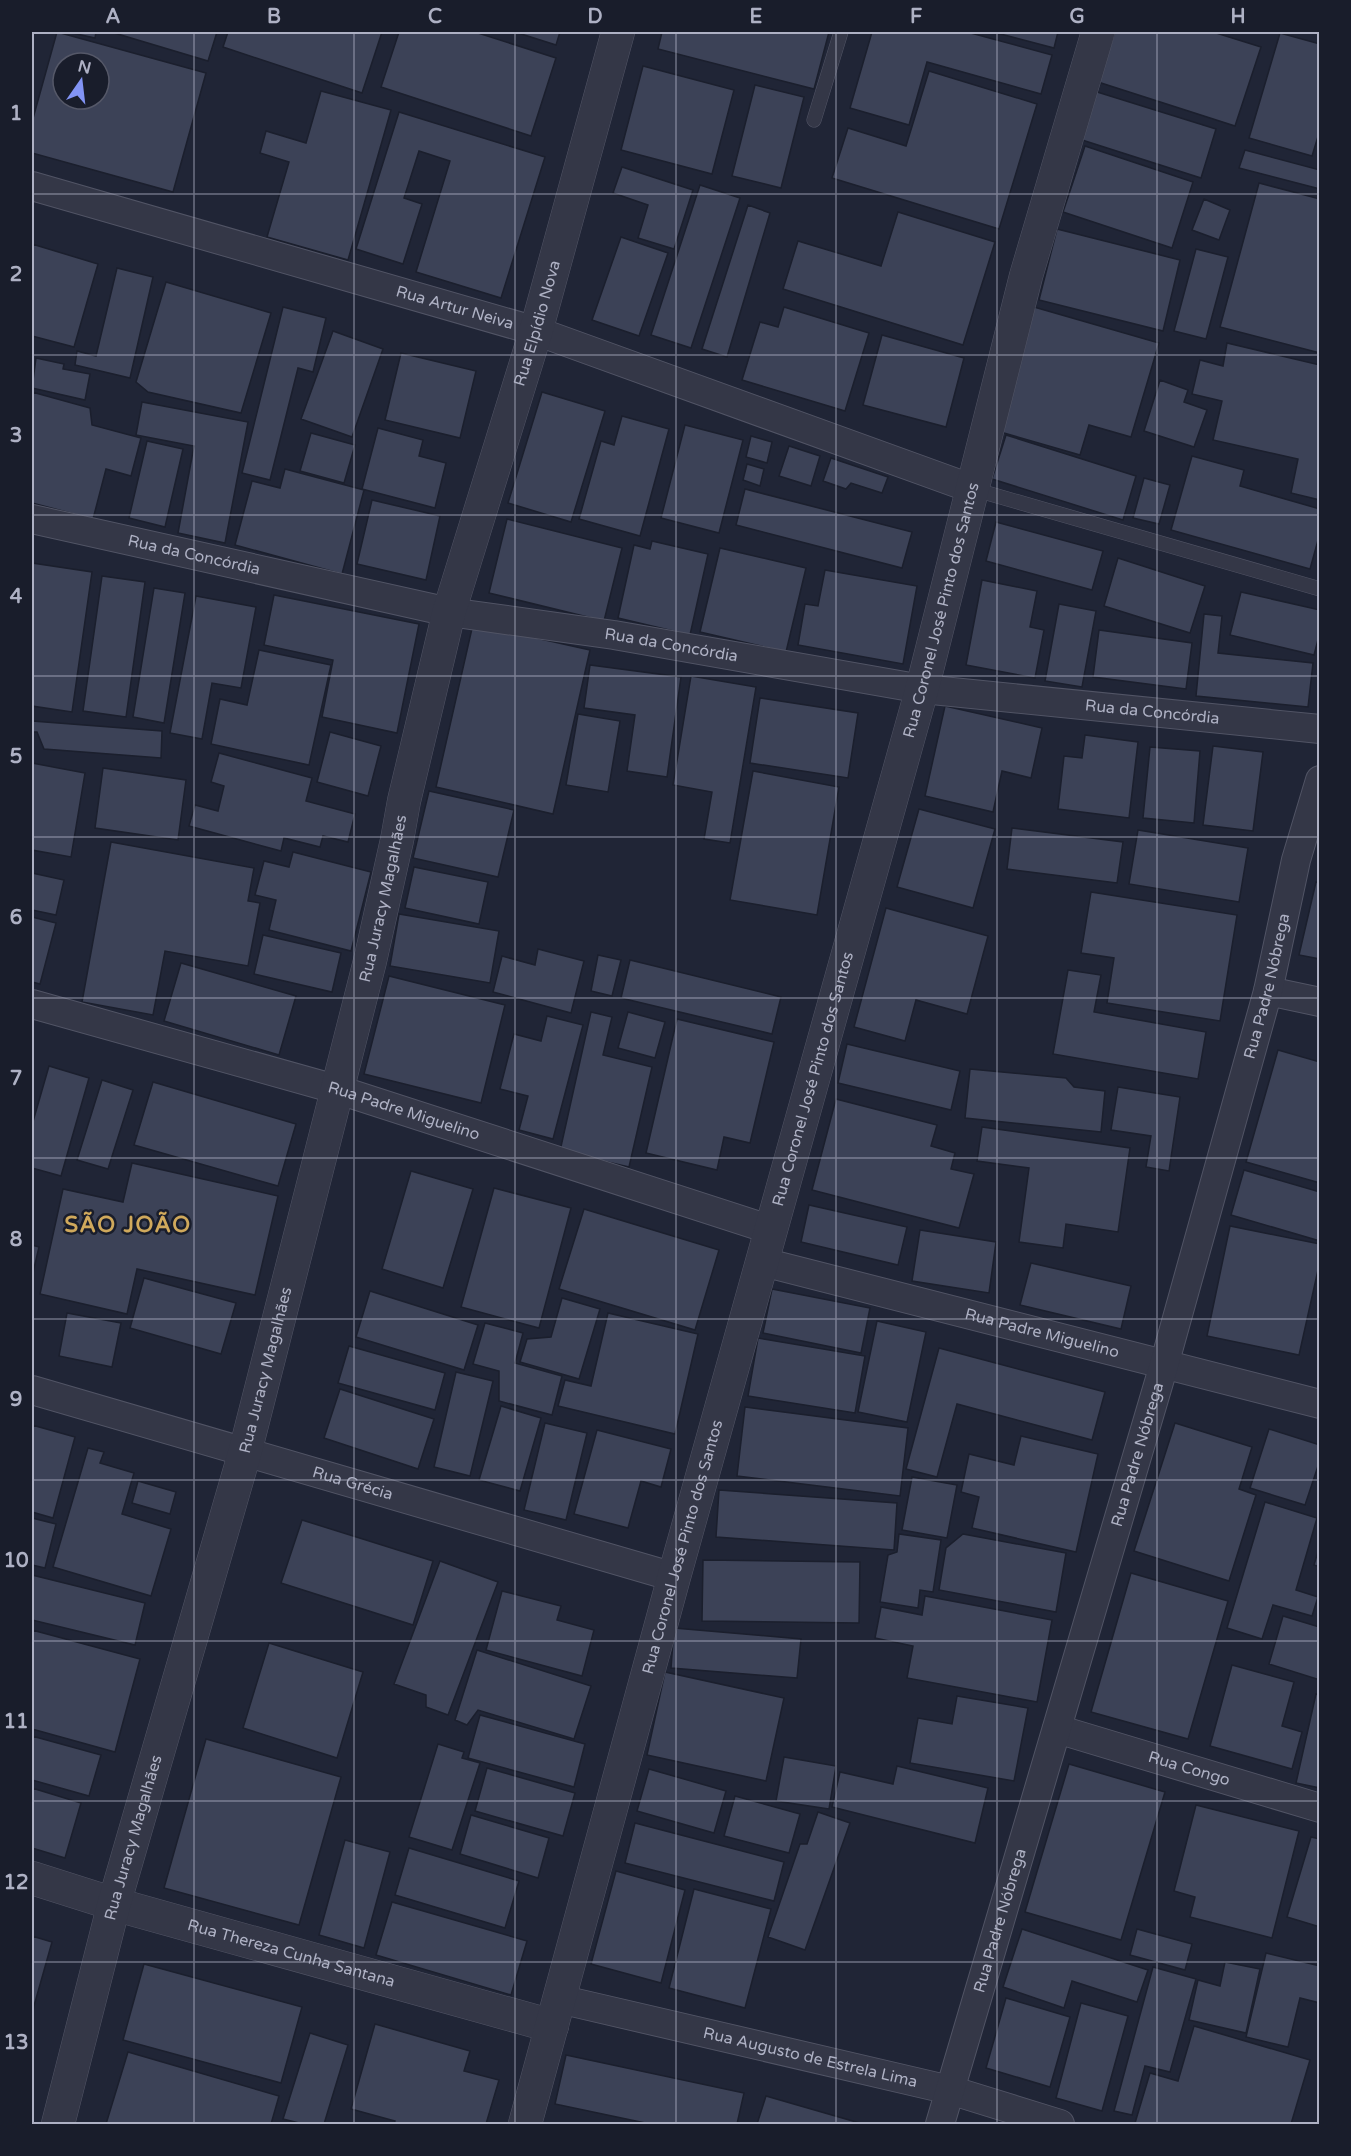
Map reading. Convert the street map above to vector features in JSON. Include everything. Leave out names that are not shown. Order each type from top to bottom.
[{"type":"street","name":"Rua Elpídio Nova","points":[[449,612],[536,331],[618,32]]},
{"type":"street","name":"Rua Coronel José Pinto dos Santos","points":[[525,2124],[674,1577],[764,1262],[922,689],[1026,276],[1098,32]]},
{"type":"street","name":"Rua Artur Neiva","points":[[32,186],[536,331],[973,489]]},
{"type":"street","name":"Rua da Concórdia","points":[[32,519],[449,612],[614,635],[922,689],[1320,729]]},
{"type":"street","name":"Rua Juracy Magalhães","points":[[58,2124],[114,1904],[245,1452],[339,1090],[449,612]]},
{"type":"street","name":"Rua Padre Nóbrega","points":[[940,2124],[1164,1365],[1268,991],[1296,860],[1320,780]]},
{"type":"street","points":[[1268,991],[1320,1002]]},
{"type":"street","name":"Rua Padre Miguelino","points":[[32,1004],[339,1090],[772,1230]]},
{"type":"street","name":"Rua Padre Miguelino","points":[[764,1262],[1320,1404]]},
{"type":"street","name":"Rua Grécia","points":[[32,1390],[674,1577]]},
{"type":"street","name":"Rua Congo","points":[[1058,1729],[1320,1808]]},
{"type":"street","name":"Rua Thereza Cunha Santana","points":[[32,1878],[114,1904],[555,2012]]},
{"type":"street","name":"Rua Augusto de Estrela Lima","points":[[555,2012],[950,2090],[1060,2124]]},
{"type":"lane","points":[[814,120],[841,32]]},
{"type":"lane","points":[[973,489],[1320,589]]},
{"type":"building","points":[[57,32],[206,73],[173,192],[32,153],[32,122],[51,54],[51,111],[111,111],[111,51],[52,51]]},
{"type":"building","points":[[68,32],[96,32],[95,38]]},
{"type":"building","points":[[111,32],[217,32],[208,61]]},
{"type":"building","points":[[228,32],[382,32],[362,93],[223,47]]},
{"type":"building","points":[[399,32],[475,32],[556,58],[531,136],[381,87]]},
{"type":"building","points":[[515,32],[560,32],[556,45]]},
{"type":"building","points":[[662,32],[829,32],[814,89],[658,49]]},
{"type":"building","points":[[872,32],[967,32],[1052,55],[1041,94],[927,62],[909,125],[850,108]]},
{"type":"building","points":[[993,32],[1058,32],[1054,48]]},
{"type":"building","points":[[1115,32],[1213,32],[1261,47],[1235,126],[1098,82]]},
{"type":"building","points":[[1280,33],[1320,44],[1320,130],[1312,156],[1249,138]]},
{"type":"building","points":[[643,66],[734,90],[712,174],[621,150]]},
{"type":"building","points":[[929,71],[1037,104],[999,229],[832,178],[848,128],[906,146]]},
{"type":"building","points":[[755,85],[804,97],[781,188],[732,176]]},
{"type":"building","points":[[321,91],[391,110],[348,260],[267,237],[289,162],[260,153],[266,131],[306,143]]},
{"type":"building","points":[[1094,91],[1216,129],[1201,178],[1079,139]]},
{"type":"building","points":[[399,112],[545,157],[501,298],[416,272],[450,161],[419,151],[404,198],[422,204],[403,264],[356,249]]},
{"type":"building","points":[[1085,146],[1193,182],[1172,248],[1063,212]]},
{"type":"building","points":[[1245,150],[1320,170],[1320,189],[1239,168]]},
{"type":"building","points":[[622,167],[693,190],[674,249],[638,238],[648,205],[613,193]]},
{"type":"building","points":[[1259,183],[1320,199],[1320,353],[1220,327]]},
{"type":"building","points":[[700,185],[740,198],[691,348],[651,335]]},
{"type":"building","points":[[1204,199],[1230,210],[1219,240],[1192,230]]},
{"type":"building","points":[[748,205],[770,213],[727,357],[702,349]]},
{"type":"building","points":[[898,212],[995,242],[963,345],[783,289],[798,241],[881,266]]},
{"type":"building","points":[[1057,229],[1180,260],[1163,331],[1039,300]]},
{"type":"building","points":[[621,237],[668,253],[639,336],[592,320]]},
{"type":"building","points":[[32,244],[98,264],[74,347],[32,336]]},
{"type":"building","points":[[1196,249],[1228,257],[1206,339],[1174,331]]},
{"type":"building","points":[[117,268],[153,277],[130,378],[75,365],[77,351],[96,356]]},
{"type":"building","points":[[166,282],[271,313],[241,413],[148,392],[136,382]]},
{"type":"building","points":[[283,307],[326,318],[313,372],[298,368],[270,480],[242,473]]},
{"type":"building","points":[[784,307],[869,333],[845,411],[742,380],[760,322],[778,327]]},
{"type":"building","points":[[1034,307],[1159,343],[1131,437],[1089,425],[1080,455],[997,431]]},
{"type":"building","points":[[333,331],[383,349],[352,437],[301,419]]},
{"type":"building","points":[[882,335],[964,358],[946,427],[863,405]]},
{"type":"building","points":[[1227,343],[1320,365],[1320,500],[1291,493],[1298,459],[1213,440],[1222,401],[1192,394],[1200,360],[1223,366]]},
{"type":"building","points":[[401,353],[476,371],[460,438],[385,420]]},
{"type":"building","points":[[36,358],[64,364],[63,369],[90,374],[85,400],[32,388]]},
{"type":"building","points":[[1160,380],[1188,390],[1184,402],[1207,410],[1194,447],[1144,431]]},
{"type":"building","points":[[32,392],[90,408],[92,425],[141,438],[131,476],[106,469],[93,519],[32,503]]},
{"type":"building","points":[[542,392],[605,411],[571,522],[508,503]]},
{"type":"building","points":[[142,402],[248,422],[225,543],[178,533],[194,446],[136,435]]},
{"type":"building","points":[[622,416],[669,429],[640,536],[579,519],[601,441],[614,445]]},
{"type":"building","points":[[685,425],[743,440],[719,533],[661,518]]},
{"type":"building","points":[[378,428],[423,440],[419,456],[446,463],[435,508],[362,489]]},
{"type":"building","points":[[311,433],[355,445],[344,483],[300,471]]},
{"type":"building","points":[[1006,435],[1136,476],[1123,520],[992,479]]},
{"type":"building","points":[[751,436],[772,442],[767,463],[746,457]]},
{"type":"building","points":[[147,441],[183,449],[165,527],[129,518]]},
{"type":"building","points":[[789,446],[820,456],[811,486],[779,476]]},
{"type":"building","points":[[1192,456],[1244,470],[1240,486],[1320,509],[1320,533],[1310,569],[1171,530]]},
{"type":"building","points":[[831,458],[888,477],[882,493],[851,483],[846,489],[823,481]]},
{"type":"building","points":[[747,464],[764,469],[760,486],[743,480]]},
{"type":"building","points":[[285,469],[364,490],[342,574],[235,545],[252,481],[280,488]]},
{"type":"building","points":[[1144,478],[1170,485],[1159,524],[1133,518]]},
{"type":"building","points":[[745,489],[912,532],[902,568],[736,525]]},
{"type":"building","points":[[372,500],[440,516],[426,580],[357,564]]},
{"type":"building","points":[[507,519],[622,548],[604,621],[489,593]]},
{"type":"building","points":[[996,522],[1103,551],[1092,590],[986,561]]},
{"type":"building","points":[[652,541],[708,554],[690,635],[618,618],[634,545],[650,549]]},
{"type":"building","points":[[720,548],[806,568],[786,652],[700,632]]},
{"type":"building","points":[[1118,558],[1205,586],[1190,633],[1104,606]]},
{"type":"building","points":[[32,563],[92,572],[72,712],[32,706]]},
{"type":"building","points":[[825,570],[917,586],[903,664],[798,645],[805,604],[818,606]]},
{"type":"building","points":[[102,576],[145,582],[126,717],[83,711]]},
{"type":"building","points":[[982,580],[1037,591],[1030,627],[1044,630],[1035,678],[966,665]]},
{"type":"building","points":[[154,588],[185,593],[164,723],[133,717]]},
{"type":"building","points":[[1241,592],[1320,610],[1320,632],[1314,655],[1230,635]]},
{"type":"building","points":[[274,595],[419,624],[397,733],[322,717],[333,660],[264,645]]},
{"type":"building","points":[[196,596],[256,607],[241,688],[212,683],[202,739],[170,733]]},
{"type":"building","points":[[1059,604],[1096,611],[1082,687],[1045,681]]},
{"type":"building","points":[[1204,614],[1222,616],[1218,653],[1313,663],[1308,707],[1196,696]]},
{"type":"building","points":[[473,624],[590,650],[553,814],[436,787]]},
{"type":"building","points":[[1099,630],[1192,643],[1186,689],[1093,677]]},
{"type":"building","points":[[259,650],[331,665],[309,765],[211,744],[220,699],[247,705]]},
{"type":"building","points":[[590,665],[681,677],[667,777],[627,771],[635,715],[584,708]]},
{"type":"building","points":[[691,676],[756,687],[730,843],[704,839],[712,792],[673,785]]},
{"type":"building","points":[[760,698],[858,713],[848,778],[750,763]]},
{"type":"building","points":[[945,706],[1042,728],[1031,778],[1002,771],[993,812],[925,796]]},
{"type":"building","points":[[578,714],[620,721],[608,792],[566,785]]},
{"type":"building","points":[[32,721],[162,731],[161,758],[44,749],[37,732],[32,732]]},
{"type":"building","points":[[330,732],[381,746],[368,796],[317,782]]},
{"type":"building","points":[[1085,735],[1138,742],[1129,818],[1058,809],[1064,756],[1082,758]]},
{"type":"building","points":[[1213,746],[1263,752],[1253,831],[1203,825]]},
{"type":"building","points":[[1150,747],[1200,751],[1194,823],[1143,818]]},
{"type":"building","points":[[219,753],[312,778],[306,801],[355,814],[348,842],[323,836],[320,847],[284,838],[281,851],[189,826],[195,805],[218,811],[224,786],[211,782]]},
{"type":"building","points":[[32,763],[85,773],[71,857],[32,850]]},
{"type":"building","points":[[103,768],[186,780],[178,840],[95,828]]},
{"type":"building","points":[[753,771],[839,787],[817,915],[730,900]]},
{"type":"building","points":[[429,791],[514,810],[498,877],[413,858]]},
{"type":"building","points":[[919,809],[995,829],[973,908],[897,887]]},
{"type":"building","points":[[1012,828],[1123,842],[1117,883],[1007,869]]},
{"type":"building","points":[[1138,830],[1248,848],[1239,902],[1129,884]]},
{"type":"building","points":[[111,842],[254,868],[248,901],[260,903],[248,966],[165,951],[153,1015],[82,1002]]},
{"type":"building","points":[[293,852],[371,872],[351,951],[269,930],[276,900],[255,895],[264,861],[289,867]]},
{"type":"building","points":[[414,867],[488,882],[479,924],[405,908]]},
{"type":"building","points":[[32,873],[64,880],[56,915],[32,910]]},
{"type":"building","points":[[1316,882],[1320,883],[1320,959],[1299,955]]},
{"type":"building","points":[[1091,892],[1237,915],[1220,1021],[1107,1003],[1114,958],[1081,953]]},
{"type":"building","points":[[886,908],[988,936],[967,1014],[916,1000],[905,1041],[854,1027]]},
{"type":"building","points":[[399,914],[499,931],[490,983],[390,966]]},
{"type":"building","points":[[32,917],[56,923],[40,984],[32,982]]},
{"type":"building","points":[[263,935],[341,953],[332,992],[254,974]]},
{"type":"building","points":[[538,949],[584,961],[571,1013],[493,992],[502,956],[535,965]]},
{"type":"building","points":[[598,955],[621,960],[612,996],[591,991]]},
{"type":"building","points":[[630,960],[781,997],[772,1034],[621,998]]},
{"type":"building","points":[[181,963],[296,996],[279,1055],[164,1021]]},
{"type":"building","points":[[1068,970],[1101,975],[1094,1012],[1206,1032],[1198,1079],[1053,1054]]},
{"type":"building","points":[[389,976],[505,1005],[481,1103],[364,1074]]},
{"type":"building","points":[[591,1012],[612,1017],[603,1055],[652,1067],[629,1167],[560,1151]]},
{"type":"building","points":[[628,1012],[665,1022],[655,1058],[618,1048]]},
{"type":"building","points":[[547,1016],[583,1025],[553,1139],[519,1130],[528,1096],[500,1089],[514,1034],[541,1041]]},
{"type":"building","points":[[677,1019],[774,1042],[750,1143],[724,1137],[717,1170],[646,1153]]},
{"type":"building","points":[[847,1044],[960,1071],[951,1110],[838,1083]]},
{"type":"building","points":[[1278,1050],[1320,1062],[1320,1183],[1246,1162]]},
{"type":"building","points":[[49,1066],[89,1078],[61,1176],[32,1168],[32,1125]]},
{"type":"building","points":[[970,1069],[1066,1078],[1074,1087],[1105,1091],[1101,1132],[965,1118]]},
{"type":"building","points":[[102,1080],[133,1090],[108,1169],[77,1160]]},
{"type":"building","points":[[153,1082],[296,1124],[278,1186],[134,1145]]},
{"type":"building","points":[[1118,1087],[1180,1097],[1169,1171],[1146,1167],[1151,1136],[1111,1130]]},
{"type":"building","points":[[836,1099],[937,1125],[931,1146],[955,1153],[951,1169],[974,1174],[959,1228],[812,1190]]},
{"type":"building","points":[[982,1127],[1130,1148],[1118,1232],[1066,1224],[1063,1248],[1019,1242],[1029,1168],[977,1161]]},
{"type":"building","points":[[132,1163],[278,1196],[255,1295],[137,1269],[127,1314],[40,1294],[63,1189],[123,1202]]},
{"type":"building","points":[[1244,1170],[1320,1192],[1320,1241],[1231,1215]]},
{"type":"building","points":[[411,1171],[473,1189],[443,1288],[382,1269]]},
{"type":"building","points":[[494,1188],[571,1208],[539,1328],[461,1307]]},
{"type":"building","points":[[809,1205],[907,1227],[898,1265],[801,1242]]},
{"type":"building","points":[[584,1209],[719,1250],[695,1330],[559,1289]]},
{"type":"building","points":[[1230,1226],[1320,1244],[1320,1261],[1299,1355],[1207,1336]]},
{"type":"building","points":[[920,1230],[996,1242],[989,1293],[912,1281]]},
{"type":"building","points":[[32,1245],[39,1247],[32,1277]]},
{"type":"building","points":[[1031,1263],[1131,1286],[1121,1329],[1020,1305]]},
{"type":"building","points":[[144,1278],[236,1303],[221,1354],[130,1328]]},
{"type":"building","points":[[772,1289],[870,1308],[861,1353],[763,1333]]},
{"type":"building","points":[[370,1291],[478,1325],[464,1370],[356,1337]]},
{"type":"building","points":[[562,1298],[600,1309],[579,1379],[520,1362],[527,1339],[551,1337]]},
{"type":"building","points":[[67,1313],[121,1323],[112,1367],[59,1356]]},
{"type":"building","points":[[608,1313],[698,1334],[675,1434],[558,1406],[565,1380],[591,1386]]},
{"type":"building","points":[[877,1321],[926,1332],[907,1422],[858,1412]]},
{"type":"building","points":[[485,1323],[523,1333],[515,1363],[562,1376],[552,1415],[499,1401],[499,1371],[473,1364]]},
{"type":"building","points":[[758,1338],[865,1356],[855,1413],[748,1396]]},
{"type":"building","points":[[349,1346],[445,1373],[435,1410],[338,1383]]},
{"type":"building","points":[[939,1348],[1105,1392],[1092,1440],[957,1404],[937,1477],[906,1469]]},
{"type":"building","points":[[456,1372],[493,1381],[470,1476],[434,1467]]},
{"type":"building","points":[[340,1389],[434,1419],[418,1469],[324,1438]]},
{"type":"building","points":[[501,1406],[541,1418],[520,1491],[479,1480]]},
{"type":"building","points":[[745,1407],[908,1428],[900,1496],[737,1476]]},
{"type":"building","points":[[545,1423],[587,1433],[566,1520],[524,1510]]},
{"type":"building","points":[[1175,1423],[1252,1447],[1239,1489],[1256,1495],[1229,1581],[1134,1551]]},
{"type":"building","points":[[32,1425],[75,1437],[53,1518],[32,1512]]},
{"type":"building","points":[[1269,1429],[1320,1445],[1320,1460],[1305,1505],[1250,1488]]},
{"type":"building","points":[[597,1430],[671,1449],[661,1487],[641,1481],[628,1528],[574,1514]]},
{"type":"building","points":[[1021,1436],[1098,1454],[1076,1552],[972,1528],[979,1497],[961,1492],[969,1454],[1014,1465]]},
{"type":"building","points":[[88,1448],[104,1452],[100,1463],[134,1473],[122,1514],[171,1529],[151,1596],[53,1567]]},
{"type":"building","points":[[912,1477],[957,1485],[947,1538],[902,1530]]},
{"type":"building","points":[[138,1481],[176,1492],[170,1514],[132,1503]]},
{"type":"building","points":[[719,1490],[897,1503],[894,1550],[716,1537]]},
{"type":"building","points":[[1265,1502],[1317,1518],[1296,1590],[1318,1597],[1312,1616],[1273,1605],[1262,1639],[1227,1628]]},
{"type":"building","points":[[32,1518],[56,1524],[45,1568],[32,1565]]},
{"type":"building","points":[[302,1520],[433,1561],[413,1625],[281,1583]]},
{"type":"building","points":[[899,1534],[941,1540],[933,1592],[920,1590],[918,1608],[880,1602],[888,1555],[897,1552]]},
{"type":"building","points":[[963,1534],[1066,1553],[1056,1612],[939,1590],[946,1548]]},
{"type":"building","points":[[1320,1545],[1320,1567],[1314,1565]]},
{"type":"building","points":[[703,1560],[860,1562],[859,1623],[702,1621]]},
{"type":"building","points":[[440,1561],[498,1582],[448,1715],[426,1707],[426,1695],[394,1684]]},
{"type":"building","points":[[1131,1573],[1228,1601],[1188,1739],[1091,1712]]},
{"type":"building","points":[[32,1575],[145,1603],[135,1645],[32,1620]]},
{"type":"building","points":[[502,1591],[561,1606],[557,1620],[594,1630],[582,1676],[486,1650]]},
{"type":"building","points":[[925,1596],[1052,1620],[1037,1702],[907,1678],[913,1646],[875,1638],[881,1607],[922,1615]]},
{"type":"building","points":[[1283,1616],[1320,1626],[1320,1680],[1269,1664]]},
{"type":"building","points":[[674,1628],[801,1639],[797,1678],[671,1668]]},
{"type":"building","points":[[32,1630],[140,1659],[115,1752],[32,1729]]},
{"type":"building","points":[[269,1643],[363,1672],[337,1758],[243,1728]]},
{"type":"building","points":[[477,1650],[591,1686],[574,1739],[478,1710],[467,1725],[455,1720]]},
{"type":"building","points":[[1232,1665],[1294,1682],[1282,1726],[1302,1732],[1292,1769],[1210,1746]]},
{"type":"building","points":[[665,1672],[784,1698],[766,1781],[647,1755]]},
{"type":"building","points":[[1316,1694],[1320,1695],[1320,1788],[1296,1783]]},
{"type":"building","points":[[957,1696],[1028,1708],[1014,1781],[910,1763],[918,1718],[952,1724]]},
{"type":"building","points":[[480,1715],[585,1744],[574,1787],[468,1758]]},
{"type":"building","points":[[32,1736],[101,1755],[89,1796],[32,1780]]},
{"type":"building","points":[[206,1739],[341,1777],[299,1925],[164,1888]]},
{"type":"building","points":[[438,1744],[464,1752],[462,1758],[480,1763],[452,1850],[409,1837]]},
{"type":"building","points":[[784,1757],[836,1766],[829,1809],[776,1801]]},
{"type":"building","points":[[1069,1764],[1165,1792],[1121,1940],[1025,1912]]},
{"type":"building","points":[[897,1766],[988,1788],[975,1843],[832,1807],[840,1772],[893,1784]]},
{"type":"building","points":[[487,1768],[575,1793],[563,1836],[475,1811]]},
{"type":"building","points":[[649,1769],[726,1791],[714,1833],[637,1811]]},
{"type":"building","points":[[32,1788],[81,1803],[65,1858],[32,1848]]},
{"type":"building","points":[[735,1796],[800,1814],[789,1853],[724,1836]]},
{"type":"building","points":[[1196,1805],[1299,1831],[1272,1938],[1190,1917],[1195,1897],[1174,1891]]},
{"type":"building","points":[[818,1812],[850,1823],[805,1950],[768,1937],[800,1844],[807,1844]]},
{"type":"building","points":[[471,1815],[549,1838],[538,1878],[460,1854]]},
{"type":"building","points":[[635,1823],[784,1862],[774,1901],[625,1863]]},
{"type":"building","points":[[1311,1837],[1320,1839],[1320,1927],[1287,1917]]},
{"type":"building","points":[[345,1840],[390,1852],[364,1948],[319,1935]]},
{"type":"building","points":[[409,1848],[519,1881],[505,1928],[395,1895]]},
{"type":"building","points":[[616,1871],[685,1890],[661,1983],[591,1964]]},
{"type":"building","points":[[694,1889],[771,1909],[745,2008],[669,1988]]},
{"type":"building","points":[[392,1902],[527,1941],[511,1995],[376,1955]]},
{"type":"building","points":[[1022,1929],[1148,1970],[1137,2002],[1072,1981],[1064,2008],[1003,1987]]},
{"type":"building","points":[[1137,1929],[1192,1944],[1185,1970],[1130,1955]]},
{"type":"building","points":[[32,1936],[52,1942],[32,2013]]},
{"type":"building","points":[[1266,1953],[1320,1966],[1320,2003],[1300,1998],[1288,2047],[1246,2037]]},
{"type":"building","points":[[1225,1962],[1260,1969],[1246,2033],[1189,2020],[1198,1980],[1220,1986]]},
{"type":"building","points":[[144,1964],[302,2007],[281,2083],[123,2040]]},
{"type":"building","points":[[1153,1967],[1196,1979],[1170,2072],[1145,2066],[1132,2115],[1114,2111]]},
{"type":"building","points":[[1006,1998],[1070,2017],[1050,2087],[986,2068]]},
{"type":"building","points":[[1081,2003],[1128,2016],[1102,2111],[1056,2098]]},
{"type":"building","points":[[375,2024],[470,2051],[464,2071],[499,2080],[486,2124],[394,2124],[395,2121],[351,2109]]},
{"type":"building","points":[[1194,2026],[1310,2060],[1291,2124],[1135,2123],[1150,2073],[1178,2081]]},
{"type":"building","points":[[310,2033],[348,2045],[324,2124],[303,2124],[283,2119]]},
{"type":"building","points":[[128,2052],[279,2096],[271,2124],[106,2124]]},
{"type":"building","points":[[566,2055],[744,2093],[737,2124],[650,2124],[555,2104]]},
{"type":"building","points":[[766,2096],[863,2124],[757,2124]]},
{"type":"district","name":"SÃO JOÃO","points":[[128,1225]]}]
